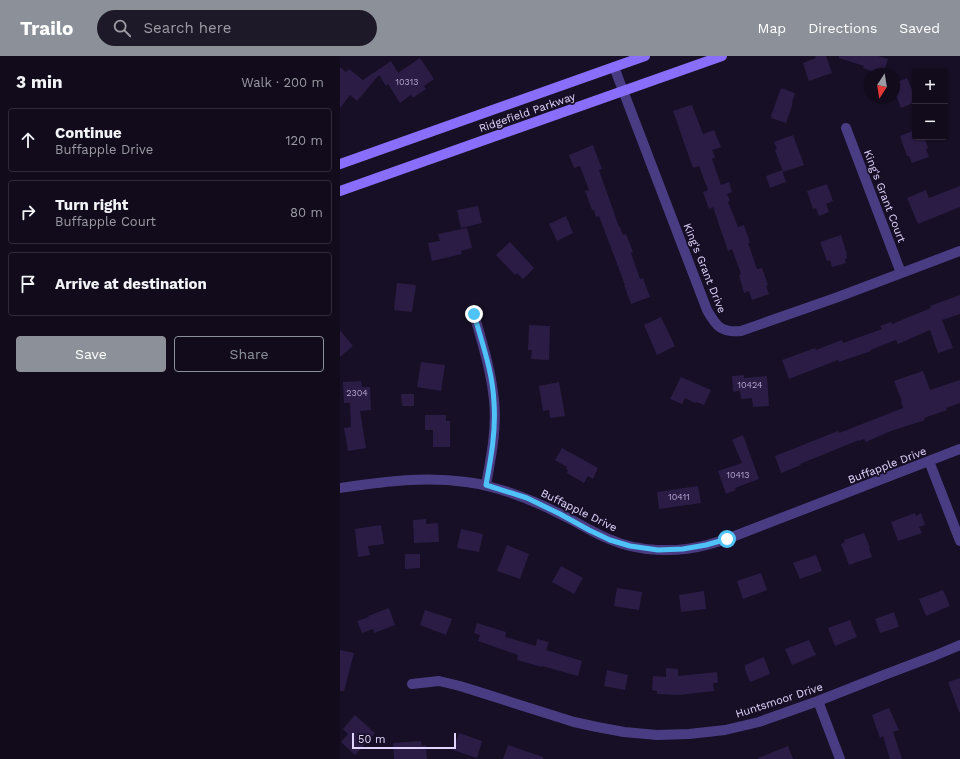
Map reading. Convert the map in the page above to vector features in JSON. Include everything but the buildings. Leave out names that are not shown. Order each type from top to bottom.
[{"type":"main road","name":"Ridgefield Parkway","points":[[340,164],[645,56]]},
{"type":"main road","name":"Ridgefield Parkway","points":[[340,191],[722,56]]},
{"type":"street","name":"King's Grant Drive","points":[[614,67],[707,310],[714,323],[721,328],[733,332],[741,331],[838,297],[960,251]]},
{"type":"street","name":"King's Grant Court","points":[[846,128],[901,273]]},
{"type":"street","points":[[474,314],[488,362],[494,402],[495,424],[486,485]]},
{"type":"street","name":"Buffapple Drive","points":[[340,488],[404,480],[441,479],[486,485],[527,498],[610,540],[630,546],[658,550],[683,549],[727,539],[960,449]]},
{"type":"street","points":[[929,461],[960,541]]},
{"type":"street","name":"Huntsmoor Drive","points":[[412,684],[439,681],[460,686],[574,722],[624,732],[658,735],[689,734],[725,730],[759,722],[818,701],[960,645]]},
{"type":"street","points":[[818,701],[840,759]]},
{"type":"route","points":[[474,314],[488,362],[494,402],[495,424],[486,485],[527,498],[610,540],[630,546],[658,550],[683,549],[727,539]]}]
